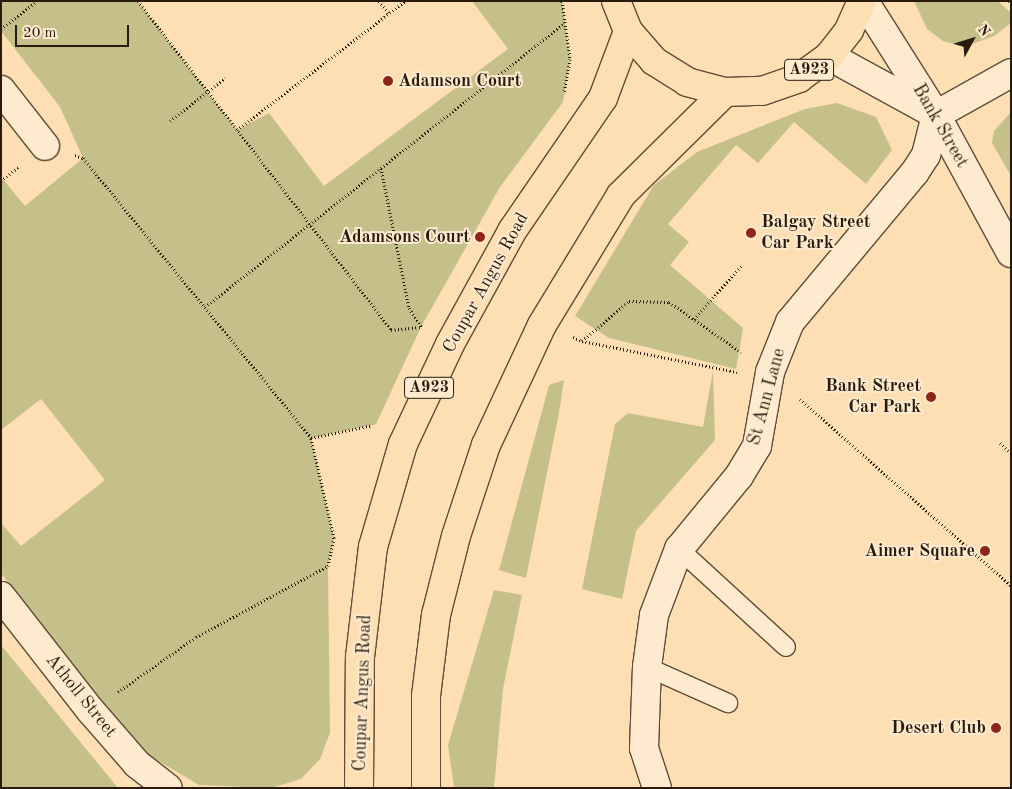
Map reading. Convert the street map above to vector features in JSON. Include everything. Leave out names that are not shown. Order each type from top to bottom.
[{"type":"main road","name":"A923","points":[[616,1],[628,31],[654,61],[678,77],[725,92],[772,88],[798,78],[829,56],[850,30],[863,1]]},
{"type":"main road","name":"Coupar Angus Road","points":[[360,788],[360,657],[373,547],[403,444],[450,344],[512,231],[603,98],[628,31]]},
{"type":"main road","points":[[426,788],[426,696],[436,615],[456,536],[486,445],[542,325],[621,195],[725,92]]},
{"type":"street","name":"Bank Street","points":[[863,1],[936,116],[1011,253]]},
{"type":"street","points":[[829,56],[936,116],[1011,73]]},
{"type":"street","points":[[1,90],[45,146]]},
{"type":"street","name":"St Ann Lane","points":[[657,788],[644,748],[647,668],[654,615],[679,549],[738,476],[757,446],[770,372],[790,322],[915,172],[926,155],[936,116]]},
{"type":"street","name":"Atholl Street","points":[[1,596],[91,711],[137,764],[168,788]]},
{"type":"lane","points":[[679,549],[786,647]]},
{"type":"lane","points":[[647,668],[728,703]]},
{"type":"path","points":[[1,29],[37,1]]},
{"type":"path","points":[[138,1],[391,330],[420,326]]},
{"type":"path","points":[[379,1],[389,14]]},
{"type":"path","points":[[237,130],[405,1]]},
{"type":"path","points":[[562,1],[563,24],[570,59],[563,102]]},
{"type":"path","points":[[205,307],[563,24]]},
{"type":"path","points":[[170,121],[225,78]]},
{"type":"path","points":[[45,146],[83,158],[311,438],[334,538],[328,566],[196,637],[91,711]]},
{"type":"path","points":[[381,168],[409,308],[420,326],[450,344]]},
{"type":"path","points":[[694,319],[742,265]]},
{"type":"path","points":[[582,341],[629,301],[669,302],[770,372],[1011,586]]},
{"type":"path","points":[[416,336],[425,318]]},
{"type":"path","points":[[542,325],[582,341],[736,372],[770,372]]},
{"type":"path","points":[[311,438],[376,424]]},
{"type":"path","points":[[1000,443],[1011,452]]},
{"type":"shaded area","points":[[1,1],[138,1],[237,130],[269,113],[324,186],[508,49],[472,1],[562,1],[570,59],[563,102],[500,187],[421,327],[376,424],[311,438],[334,538],[328,566],[330,733],[320,759],[301,779],[271,788],[199,785],[150,756],[100,705],[1,573],[1,523],[21,546],[105,480],[41,399],[1,430],[1,177],[25,206],[83,158],[60,107],[1,31]]},
{"type":"shaded area","points":[[914,1],[998,1],[1011,13],[1011,23],[994,36],[964,47],[943,41],[927,29]]},
{"type":"shaded area","points":[[837,103],[876,117],[892,150],[866,184],[794,122],[758,163],[736,145],[668,224],[689,242],[670,265],[743,328],[736,369],[609,338],[575,316],[654,185],[697,152],[805,109]]},
{"type":"shaded area","points":[[1011,112],[1011,176],[992,143],[994,131]]},
{"type":"shaded area","points":[[713,371],[715,440],[636,531],[622,599],[582,589],[615,424],[628,413],[703,427]]},
{"type":"shaded area","points":[[564,380],[526,578],[499,570],[549,385]]},
{"type":"shaded area","points":[[494,590],[522,595],[503,689],[494,788],[454,788],[448,745]]},
{"type":"shaded area","points":[[1,645],[118,788],[1,788]]},
{"type":"place","name":"Adamson Court","points":[[388,81]]},
{"type":"place","name":"Balgay Street Car Park","points":[[751,233]]},
{"type":"place","name":"Adamsons Court","points":[[480,237]]},
{"type":"place","name":"Bank Street Car Park","points":[[931,397]]},
{"type":"place","name":"Aimer Square","points":[[985,551]]},
{"type":"place","name":"Desert Club","points":[[996,728]]}]
